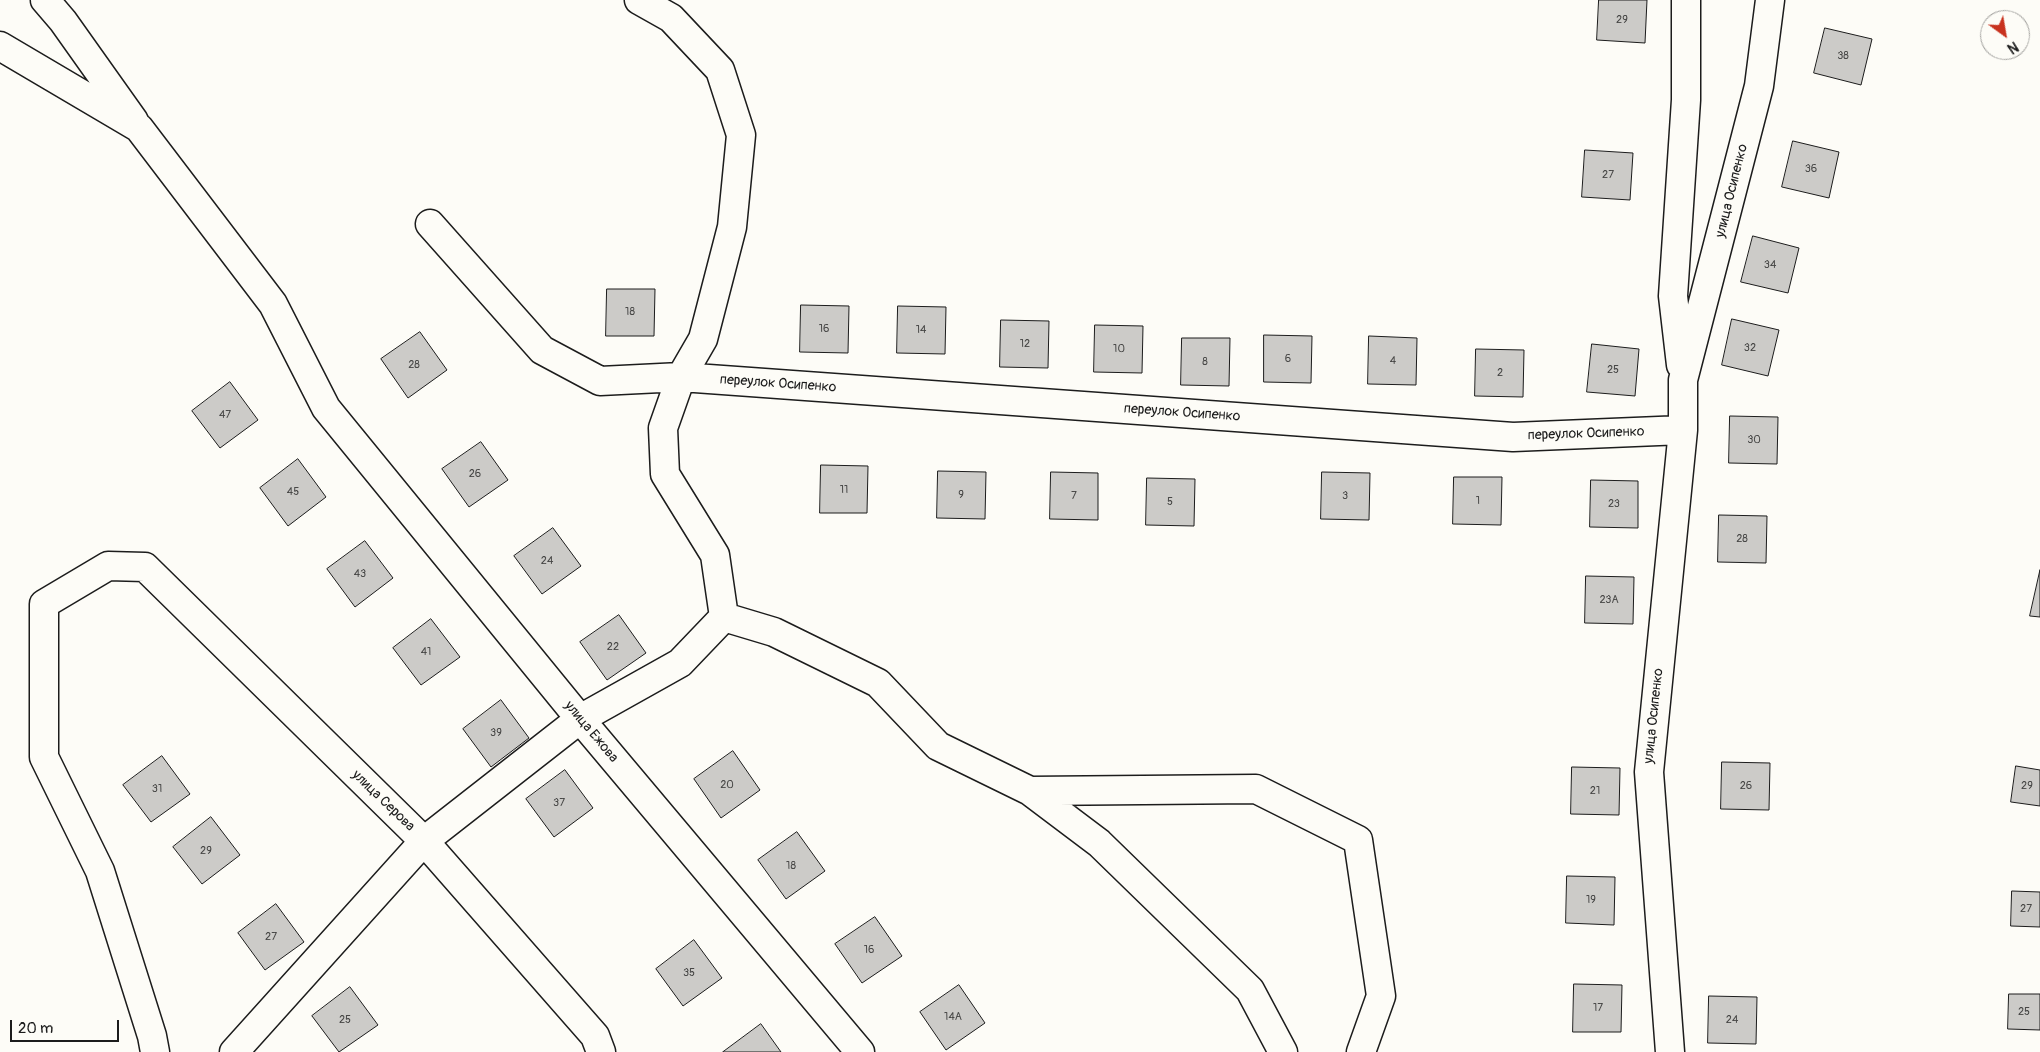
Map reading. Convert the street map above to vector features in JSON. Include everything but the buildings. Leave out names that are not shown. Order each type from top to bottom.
[{"type":"street","name":"улица Ежова","points":[[44,0],[63,21],[139,128],[273,304],[326,408],[580,719],[860,1052]]},
{"type":"street","points":[[639,0],[671,18],[720,70],[741,135],[732,227],[703,339],[681,377],[663,428],[665,474],[715,555],[724,618]]},
{"type":"street","name":"улица Осипенко","points":[[1670,1052],[1648,772],[1683,430],[1683,380],[1673,296],[1686,100],[1686,0]]},
{"type":"street","name":"улица Осипенко","points":[[1683,380],[1759,86],[1770,0]]},
{"type":"street","points":[[0,46],[139,128]]},
{"type":"street","name":"переулок Осипенко","points":[[430,224],[542,350],[600,381],[681,377],[1512,438],[1683,430]]},
{"type":"street","name":"улица Серова","points":[[155,1052],[152,1036],[100,871],[44,757],[44,604],[108,566],[145,567],[424,840],[595,1036],[601,1052]]},
{"type":"street","points":[[234,1052],[424,840],[580,719],[680,663],[724,618]]},
{"type":"street","points":[[724,618],[774,632],[878,683],[938,746],[1030,791],[1099,843],[1250,990],[1282,1052]]},
{"type":"street","points":[[1030,791],[1256,789],[1358,840],[1381,996],[1361,1052]]}]
